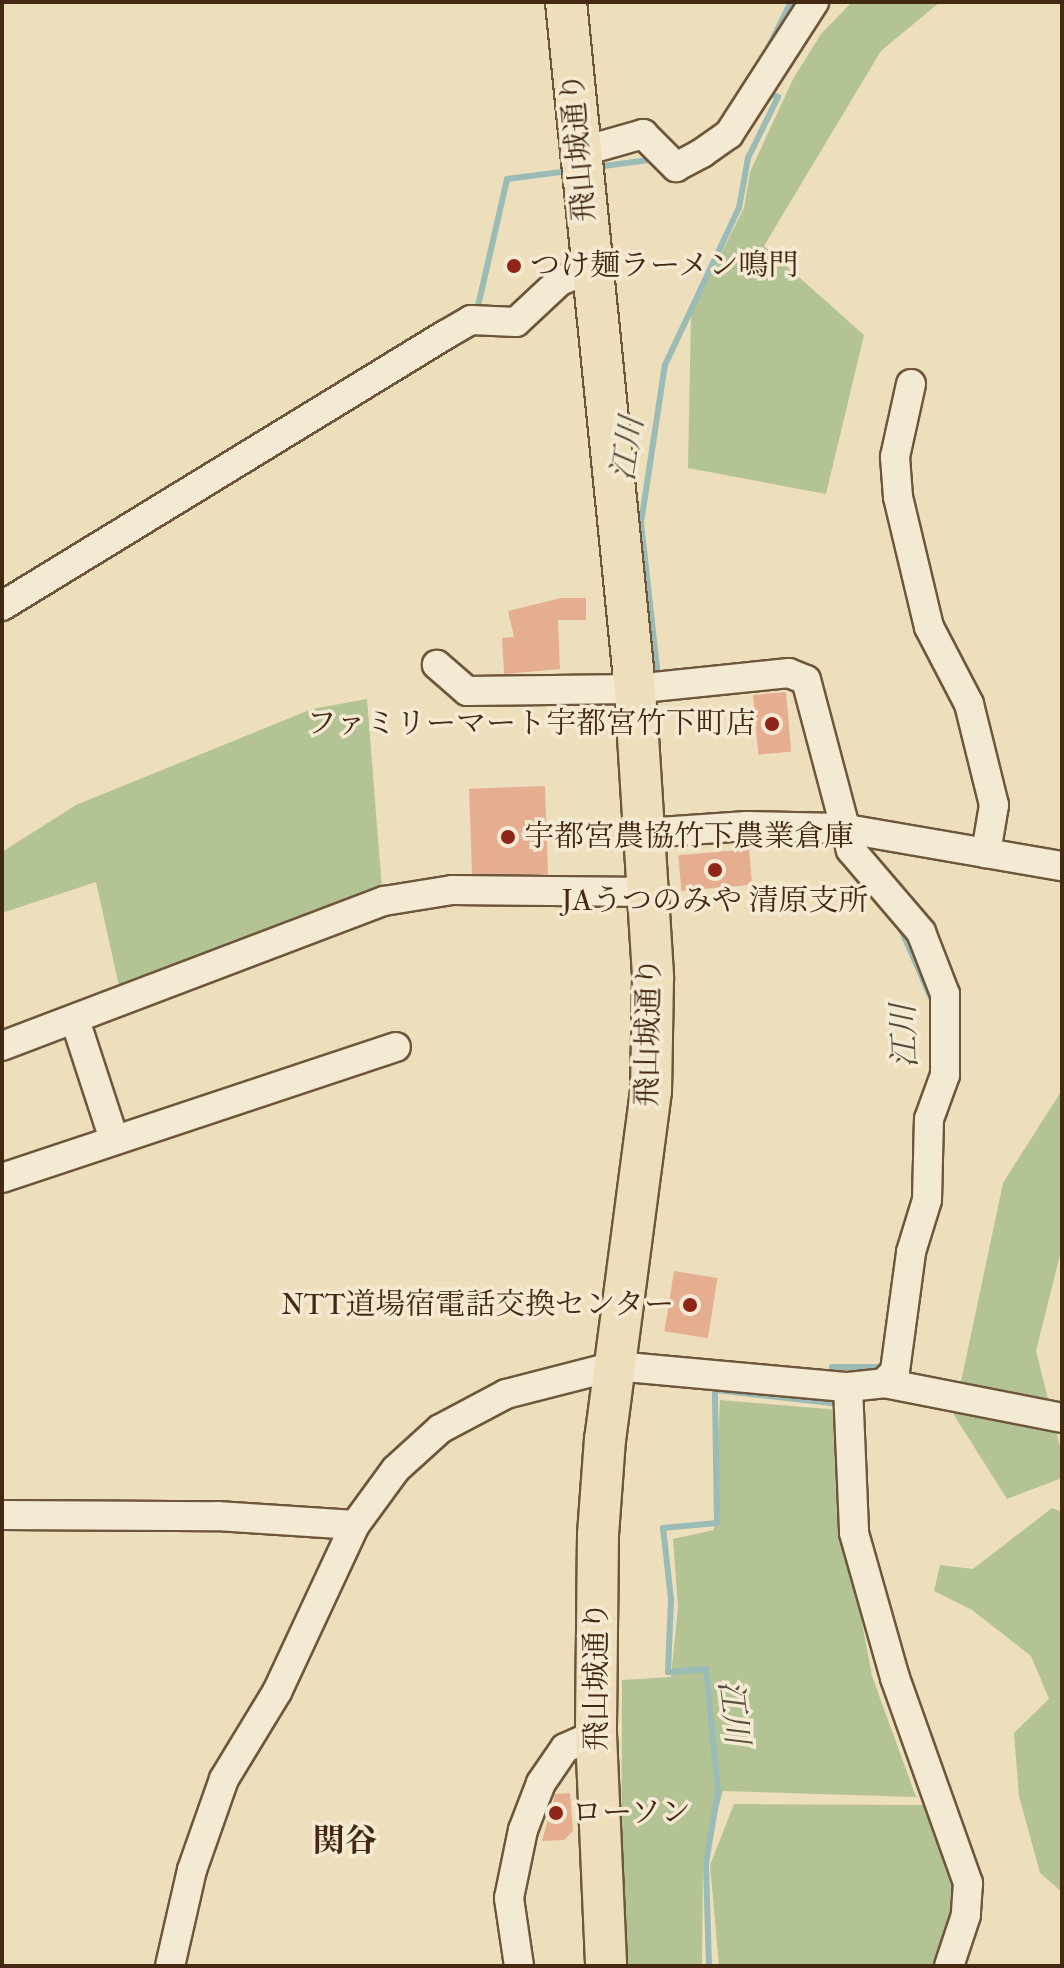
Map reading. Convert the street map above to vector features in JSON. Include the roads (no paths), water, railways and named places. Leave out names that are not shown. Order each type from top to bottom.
[{"type":"highway","name":"飛山城通り","points":[[566,2],[590,268],[635,689],[649,892],[651,1091],[615,1366],[598,1535],[596,1734],[606,1966]]},
{"type":"street","points":[[580,152],[643,134],[676,167],[702,153],[729,134],[814,2]]},
{"type":"street","points":[[2,606],[471,320],[516,322],[560,281],[590,268]]},
{"type":"street","points":[[911,384],[895,457],[898,497],[929,627],[969,704],[994,805],[986,853]]},
{"type":"street","points":[[437,665],[467,691],[635,689],[789,673],[806,680],[842,811],[841,828],[851,850],[921,932],[945,994],[945,1075],[929,1119],[927,1200],[911,1252],[895,1371],[884,1383]]},
{"type":"street","points":[[645,833],[747,826],[841,828],[1062,866]]},
{"type":"street","points":[[2,1046],[384,901],[452,890],[649,892]]},
{"type":"street","points":[[75,1020],[114,1139]]},
{"type":"street","points":[[2,1178],[396,1047]]},
{"type":"street","points":[[170,1966],[192,1870],[224,1779],[277,1692],[355,1525],[396,1469],[440,1429],[506,1394],[615,1366],[848,1387],[884,1383],[1062,1418]]},
{"type":"street","points":[[848,1387],[854,1533],[895,1678],[968,1883],[966,1915],[949,1966]]},
{"type":"street","points":[[2,1515],[217,1516],[355,1525]]},
{"type":"street","points":[[519,1966],[509,1898],[523,1830],[541,1783],[565,1748],[596,1734]]},
{"type":"waterway","points":[[766,52],[791,2]]},
{"type":"waterway","name":"江川","points":[[658,677],[641,523],[665,365],[739,208],[748,158],[778,97],[766,92]]},
{"type":"waterway","points":[[596,167],[656,159]]},
{"type":"waterway","points":[[478,306],[507,179],[569,171]]},
{"type":"waterway","name":"江川","points":[[900,927],[934,1005]]},
{"type":"waterway","name":"江川","points":[[832,1378],[832,1367],[885,1367]]},
{"type":"waterway","name":"江川","points":[[709,1966],[706,1863],[718,1791],[706,1669],[668,1672],[671,1599],[663,1528],[717,1523],[715,1390],[831,1403],[831,1393]]},
{"type":"place","name":"つけ麺ラーメン鳴門","points":[[514,266]]},
{"type":"place","name":"ファミリーマート宇都宮竹下町店","points":[[772,724]]},
{"type":"place","name":"宇都宮農協竹下農業倉庫","points":[[508,837]]},
{"type":"place","name":"JAうつのみや 清原支所","points":[[715,870]]},
{"type":"place","name":"NTT道場宿電話交換センター","points":[[690,1305]]},
{"type":"place","name":"ローソン","points":[[556,1813]]},
{"type":"district","name":"関谷","points":[[345,1841]]}]
